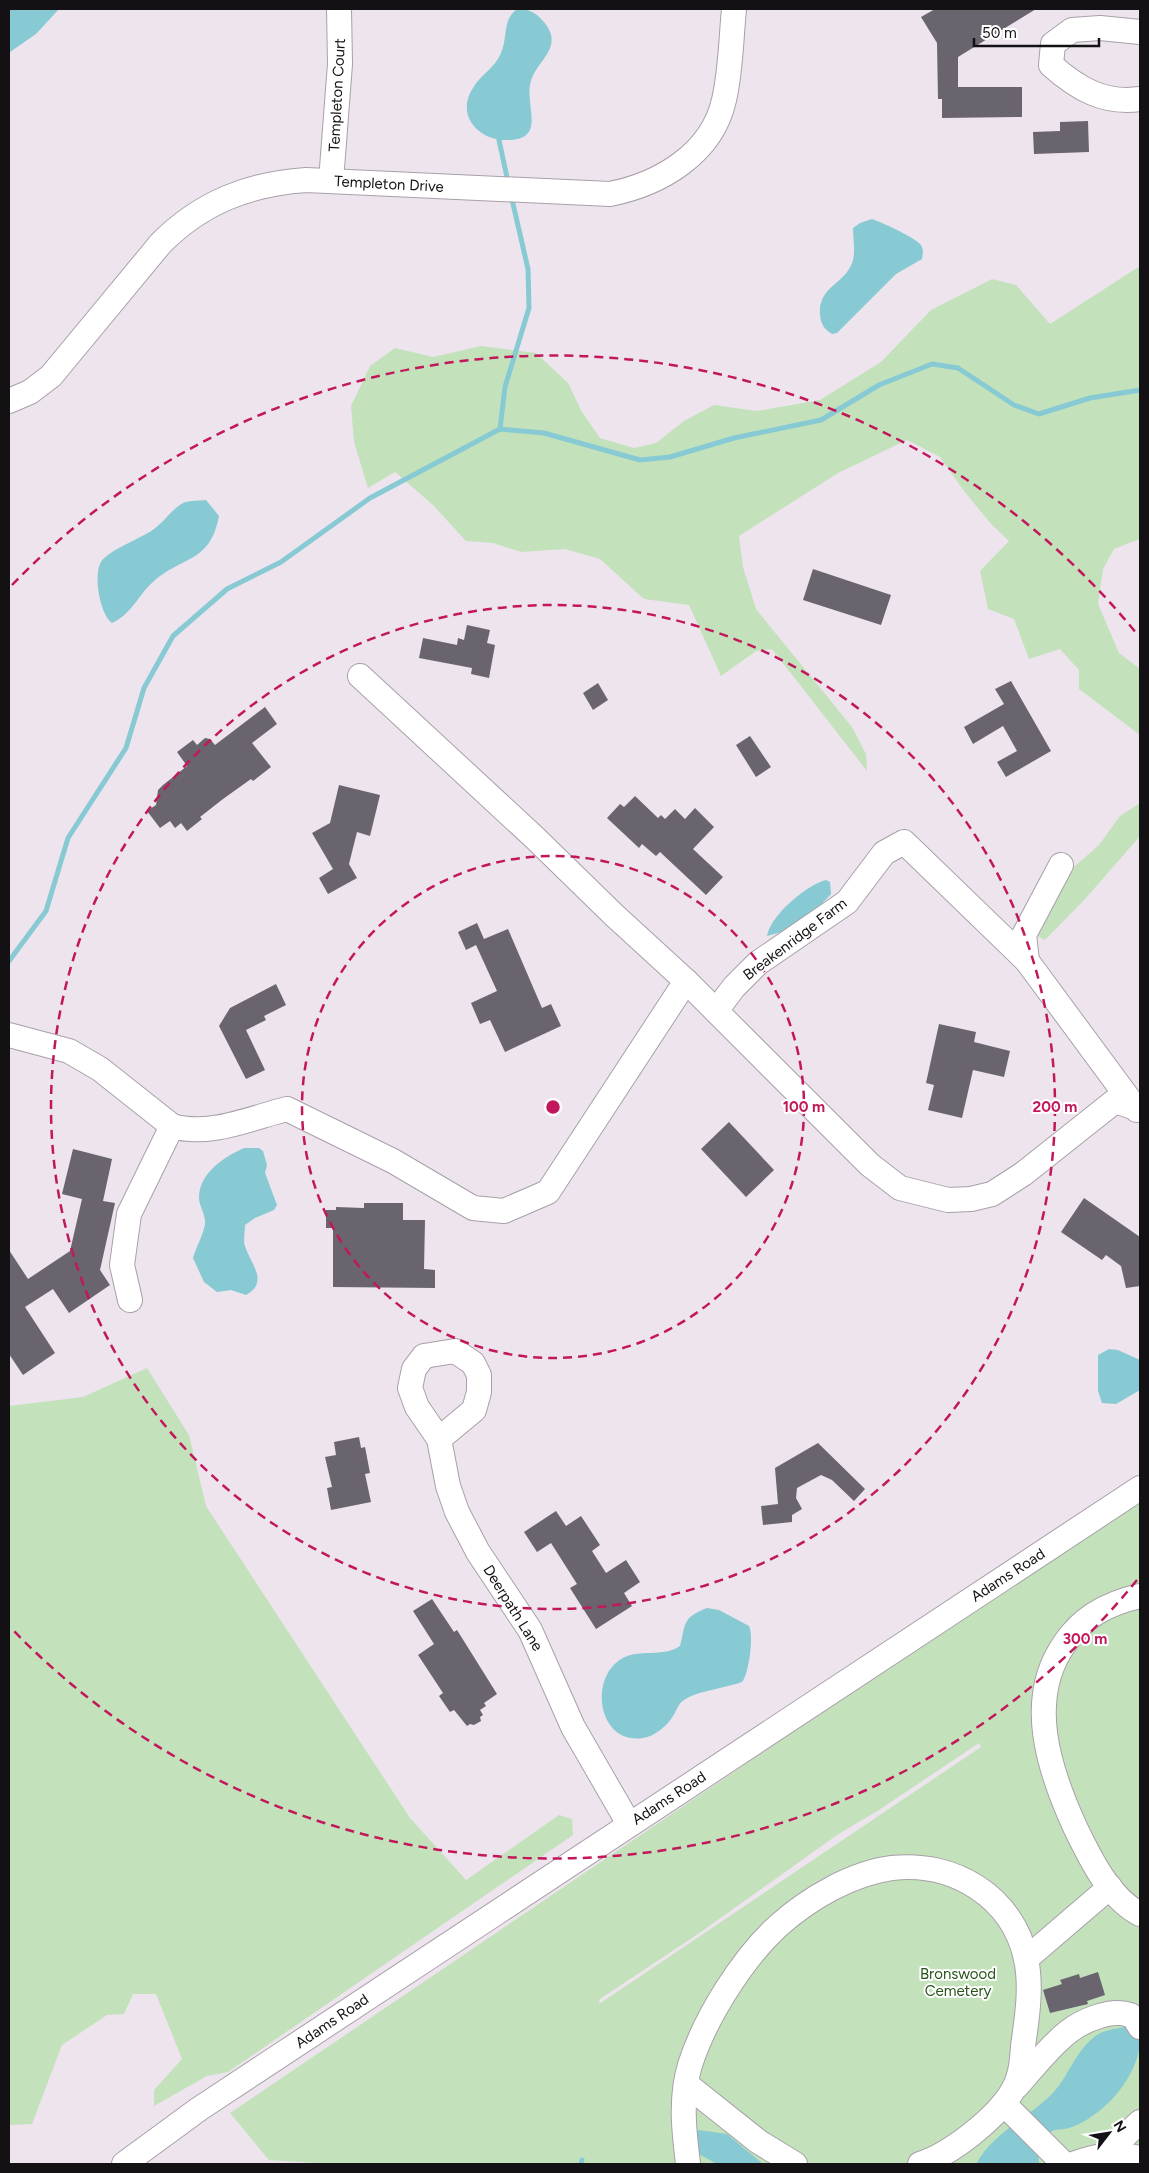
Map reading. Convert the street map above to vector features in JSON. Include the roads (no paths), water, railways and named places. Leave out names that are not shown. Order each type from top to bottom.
[{"type":"street","name":"Templeton Court","points":[[331,181],[340,64],[338,9]]},
{"type":"street","name":"Templeton Drive","points":[[9,402],[30,392],[51,376],[161,243],[178,226],[199,210],[218,200],[259,186],[306,180],[610,194],[633,189],[669,173],[685,161],[701,144],[716,121],[724,102],[734,9]]},
{"type":"street","points":[[1140,32],[1100,28],[1072,30],[1053,44],[1052,65],[1068,80],[1101,98],[1140,99]]},
{"type":"street","points":[[360,676],[534,836],[614,916],[686,981],[870,1165],[900,1188],[929,1197],[948,1200],[971,1199],[992,1194],[1023,1174],[1116,1101],[1139,1109]]},
{"type":"street","name":"Breakenridge Farm","points":[[716,1011],[734,987],[758,963],[847,902],[884,853],[904,842],[1027,961]]},
{"type":"street","points":[[1061,865],[1024,935],[1027,961],[1139,1109]]},
{"type":"street","points":[[9,1035],[69,1051],[107,1075],[172,1126],[185,1130],[208,1130],[287,1109],[393,1161],[473,1208],[504,1211],[548,1192],[686,981]]},
{"type":"street","points":[[130,1300],[122,1265],[129,1214],[172,1126]]},
{"type":"street","name":"Deerpath Lane","points":[[439,1439],[448,1486],[457,1512],[478,1552],[530,1630],[573,1727],[629,1824]]},
{"type":"street","name":"Adams Road","points":[[130,2163],[199,2109],[1140,1488]]},
{"type":"street","points":[[1140,1596],[1113,1603],[1083,1622],[1071,1634],[1050,1667],[1042,1702],[1048,1748],[1067,1809],[1082,1841],[1110,1887],[1119,1899],[1140,1914]]},
{"type":"street","points":[[688,2164],[684,2129],[686,2084],[690,2066],[702,2036],[722,2000],[755,1951],[778,1926],[801,1908],[832,1889],[866,1874],[891,1869],[913,1867],[934,1870],[968,1880],[986,1892],[1010,1919],[1019,1936],[1026,1959],[1029,1981],[1021,2072],[1011,2102]]},
{"type":"street","points":[[1026,1959],[1110,1887]]},
{"type":"street","points":[[920,2164],[943,2154],[1011,2102],[1070,2030],[1085,2022],[1107,2015],[1124,2014],[1138,2023]]},
{"type":"street","points":[[686,2084],[759,2142],[795,2164]]},
{"type":"street","points":[[1011,2102],[1064,2164]]},
{"type":"street","points":[[1105,2154],[1140,2122]]},
{"type":"street","points":[[1073,2164],[1105,2154],[1140,2158]]},
{"type":"water","points":[[9,9],[59,9],[36,34],[10,52]]},
{"type":"water","points":[[517,9],[537,15],[543,21],[552,39],[547,54],[533,76],[530,85],[532,121],[530,129],[526,135],[519,139],[497,139],[479,131],[468,117],[468,98],[476,83],[492,67],[501,53],[509,18]]},
{"type":"water","points":[[872,219],[897,230],[920,244],[923,253],[922,259],[896,274],[837,333],[832,334],[821,321],[820,305],[827,292],[843,276],[852,263],[854,250],[853,228],[860,223]]},
{"type":"water","points":[[206,500],[219,516],[215,532],[209,543],[202,551],[153,582],[125,615],[112,623],[104,612],[99,594],[98,576],[101,562],[118,548],[154,529],[183,503]]},
{"type":"water","points":[[826,880],[830,882],[831,894],[814,912],[789,930],[767,936],[775,920],[790,902],[809,888]]},
{"type":"water","points":[[244,1148],[259,1148],[263,1151],[267,1165],[265,1173],[277,1205],[274,1210],[255,1218],[245,1225],[244,1244],[258,1278],[253,1290],[246,1295],[231,1290],[217,1292],[204,1282],[193,1258],[205,1224],[199,1198],[203,1181],[221,1161]]},
{"type":"water","points":[[1109,1349],[1118,1350],[1140,1360],[1140,1390],[1116,1404],[1102,1403],[1098,1391],[1098,1355]]},
{"type":"water","points":[[707,1608],[719,1610],[749,1626],[751,1637],[750,1654],[745,1678],[742,1682],[703,1692],[684,1700],[664,1727],[647,1737],[628,1737],[616,1732],[608,1722],[603,1709],[604,1681],[611,1669],[621,1659],[628,1656],[666,1652],[680,1646],[686,1622],[693,1615]]},
{"type":"water","points":[[1140,2022],[1140,2042],[1137,2058],[1126,2082],[1109,2102],[1088,2119],[1070,2128],[1049,2133],[1038,2145],[1039,2164],[976,2164],[991,2144],[1051,2095],[1089,2041],[1102,2032]]},
{"type":"water","points":[[699,2130],[727,2134],[763,2164],[717,2164],[695,2152],[693,2134]]},
{"type":"waterway","points":[[499,140],[508,182]]},
{"type":"waterway","points":[[500,429],[505,387],[529,308],[528,269],[511,195]]},
{"type":"waterway","points":[[9,961],[46,911],[68,838],[126,748],[144,688],[173,636],[227,589],[281,562],[370,498],[500,429],[544,433],[640,460],[670,457],[734,438],[821,420],[879,385],[932,364],[958,368],[1014,405],[1039,414],[1090,398],[1140,390]]},
{"type":"waterway","points":[[581,2164],[582,2160]]},
{"type":"park label","name":"Bronswood Cemetery","points":[[958,1982]]}]
